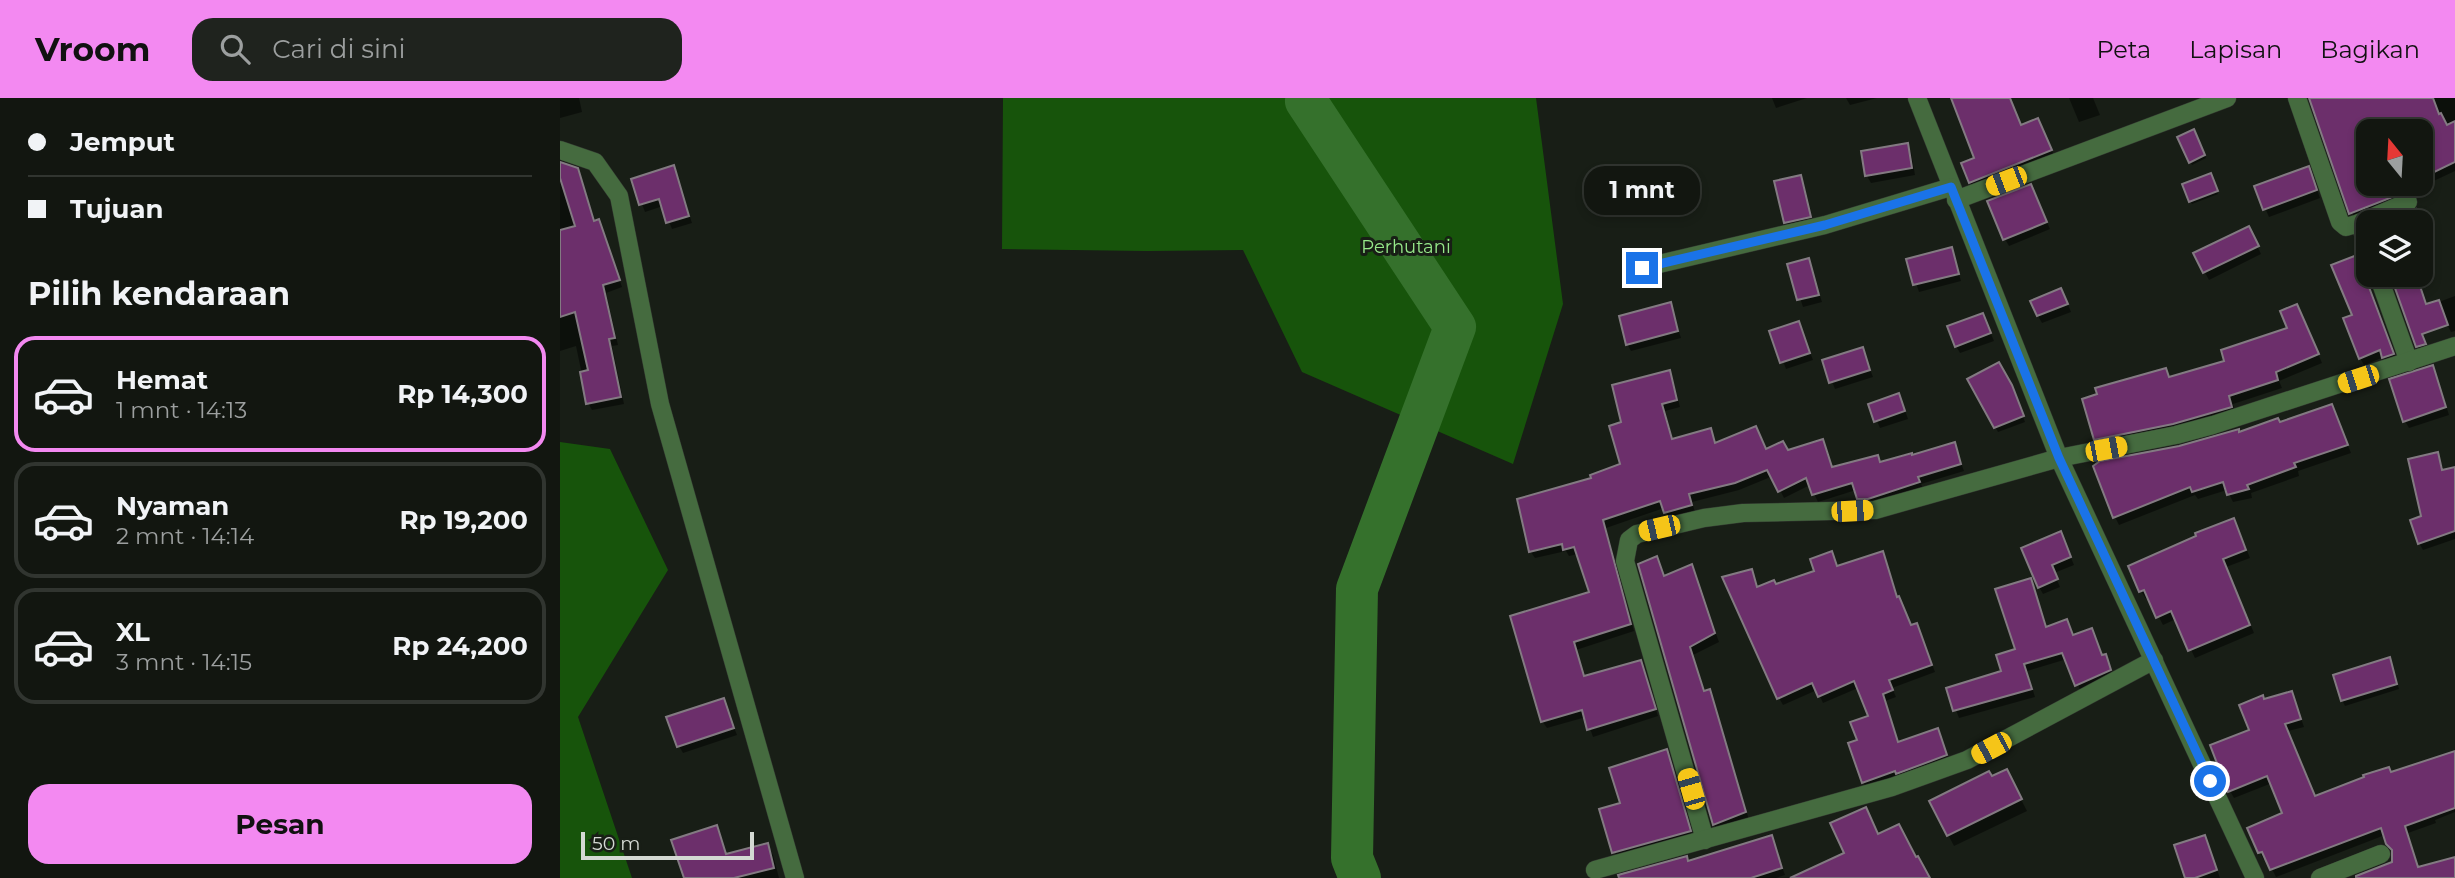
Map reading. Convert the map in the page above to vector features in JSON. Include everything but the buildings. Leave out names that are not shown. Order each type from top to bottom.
[{"type":"street","points":[[1917,98],[2059,458],[2255,878]]},
{"type":"street","points":[[1642,268],[1954,193],[2227,98]]},
{"type":"street","points":[[2297,98],[2340,222],[2346,227],[2356,224]]},
{"type":"street","points":[[560,150],[595,162],[619,196],[660,404],[795,878]]},
{"type":"street","points":[[2389,210],[2408,202]]},
{"type":"street","points":[[2382,287],[2409,362]]},
{"type":"street","points":[[1705,839],[1625,561],[1629,540],[1637,534],[1704,518],[1743,513],[1875,510],[2059,458],[2176,435],[2455,346]]},
{"type":"street","points":[[1595,870],[1892,787],[1967,760],[2154,660]]},
{"type":"street","points":[[2320,878],[2381,854]]},
{"type":"green space","name":"Perhutani","points":[[1003,98],[1536,98],[1563,304],[1513,464],[1302,372],[1243,250],[1002,249]]},
{"type":"green space","points":[[560,442],[610,449],[668,570],[578,717],[632,878],[560,878]]},
{"type":"waterway","points":[[1307,98],[1306,101],[1455,327],[1357,589],[1352,858],[1360,878]]},
{"type":"route","points":[[1642,268],[1825,225],[1951,187],[2059,458],[2210,781]]}]
